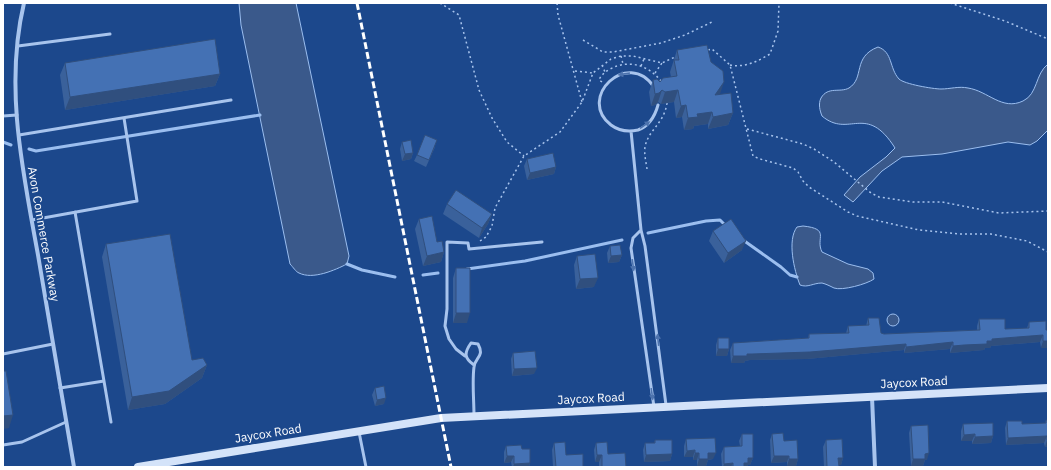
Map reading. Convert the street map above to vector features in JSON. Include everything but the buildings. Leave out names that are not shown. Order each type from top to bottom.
[{"type":"street","name":"Avon Commerce Parkway","points":[[24,3],[19,24],[15,96],[19,135],[74,467]]},
{"type":"street","name":"Jaycox Road","points":[[138,467],[441,418],[1048,388]]},
{"type":"street","points":[[872,396],[875,467]]},
{"type":"lane","points":[[18,46],[110,34]]},
{"type":"lane","points":[[656,91],[645,78],[630,73],[614,77],[604,87],[600,104],[604,117],[614,127],[631,131],[648,124],[654,116],[658,105]]},
{"type":"lane","points":[[19,135],[231,100]]},
{"type":"lane","points":[[3,116],[17,115]]},
{"type":"lane","points":[[32,220],[137,201],[124,118]]},
{"type":"lane","points":[[631,131],[641,230],[645,246],[667,407]]},
{"type":"lane","points":[[75,212],[111,422]]},
{"type":"lane","points":[[641,230],[633,238],[631,248],[654,407]]},
{"type":"lane","points":[[474,365],[456,349],[449,338],[445,326],[447,309],[447,242],[468,243],[469,249],[542,242]]},
{"type":"lane","points":[[465,356],[465,351],[471,343],[478,344],[481,349],[479,358],[474,365],[474,416]]},
{"type":"lane","points":[[3,354],[53,344]]},
{"type":"lane","points":[[60,388],[104,381]]},
{"type":"lane","points":[[3,445],[22,442],[66,422]]},
{"type":"lane","points":[[359,431],[366,467]]},
{"type":"path","points":[[440,3],[459,15],[479,90],[492,118],[507,142],[524,156]]},
{"type":"path","points":[[557,3],[558,15],[582,102]]},
{"type":"path","points":[[705,50],[712,49],[730,64],[738,66],[756,62],[770,54],[778,31],[779,3]]},
{"type":"path","points":[[950,3],[1005,21],[1048,39]]},
{"type":"path","points":[[583,40],[604,52],[613,52],[661,43],[685,35],[714,21]]},
{"type":"path","points":[[475,244],[486,237],[492,226],[495,208],[524,156],[560,132],[582,102],[593,73],[602,65],[621,56],[633,56],[662,63]]},
{"type":"path","points":[[621,56],[623,64]]},
{"type":"path","points":[[655,74],[662,63],[676,57]]},
{"type":"path","points":[[641,66],[644,58]]},
{"type":"path","points":[[730,64],[753,156],[760,160],[793,168],[798,172],[803,181],[809,187],[848,212],[857,216],[920,230],[958,234],[991,234],[1027,241],[1048,252]]},
{"type":"path","points":[[602,65],[605,72]]},
{"type":"path","points":[[574,71],[593,73]]},
{"type":"path","points":[[647,169],[645,147],[648,139],[666,112],[666,100]]},
{"type":"path","points":[[747,129],[803,144],[834,162],[871,193],[879,197],[895,200],[942,202],[999,213],[1048,211]]},
{"type":"water","points":[[239,3],[296,3],[349,256],[347,264],[324,273],[317,275],[305,275],[296,271],[290,264],[241,25]]},
{"type":"water","points":[[878,47],[883,49],[889,56],[896,75],[902,81],[937,89],[961,87],[968,88],[1008,104],[1023,101],[1028,98],[1041,73],[1048,64],[1048,130],[1037,141],[1030,145],[1008,142],[942,154],[902,157],[882,171],[853,202],[844,195],[860,177],[895,148],[885,134],[875,127],[858,123],[841,124],[832,122],[822,116],[820,103],[821,98],[827,92],[846,89],[854,84],[865,56],[870,51]]},
{"type":"water","points":[[803,226],[817,229],[820,235],[820,247],[822,252],[848,264],[868,269],[873,273],[874,279],[860,285],[843,289],[834,288],[822,283],[806,286],[800,285],[792,255],[792,239],[797,227]]},
{"type":"water","points":[[891,314],[895,314],[899,320],[895,326],[891,326],[887,322],[887,318]]},
{"type":"waterway","points":[[29,149],[36,151],[260,115]]},
{"type":"waterway","points":[[3,142],[11,145]]},
{"type":"waterway","points":[[648,233],[706,221],[720,220],[726,226]]},
{"type":"waterway","points":[[467,269],[525,261],[622,240]]},
{"type":"waterway","points":[[743,240],[790,275],[797,277]]},
{"type":"waterway","points":[[347,264],[362,270],[395,277]]},
{"type":"waterway","points":[[423,275],[438,273]]},
{"type":"railway","points":[[357,3],[451,467]]}]
